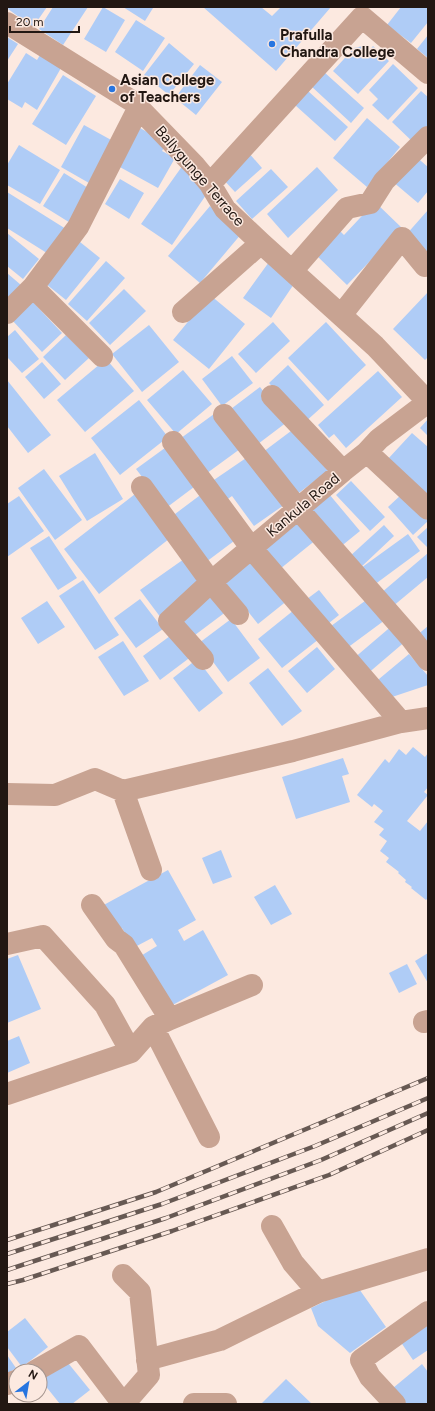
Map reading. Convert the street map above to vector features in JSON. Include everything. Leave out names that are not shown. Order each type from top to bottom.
[{"type":"street","points":[[210,184],[362,17],[428,73]]},
{"type":"street","name":"Ballygunge Terrace","points":[[7,23],[132,101],[139,107],[195,166],[210,184],[225,208],[261,243],[376,346],[428,402]]},
{"type":"street","points":[[7,313],[33,287],[78,227],[139,107]]},
{"type":"street","points":[[292,271],[347,208],[370,203],[384,181],[428,137]]},
{"type":"street","points":[[342,314],[402,238],[425,266]]},
{"type":"street","points":[[183,312],[261,243]]},
{"type":"street","points":[[33,287],[102,356]]},
{"type":"street","points":[[272,396],[343,471]]},
{"type":"street","name":"Kankula Road","points":[[203,659],[169,621],[211,582],[367,452],[379,439],[428,402]]},
{"type":"street","points":[[224,415],[298,509],[411,638],[428,660]]},
{"type":"street","points":[[173,442],[252,549],[401,722]]},
{"type":"street","points":[[367,452],[428,509]]},
{"type":"street","points":[[142,487],[211,582],[238,614]]},
{"type":"street","points":[[7,794],[55,795],[95,779],[123,791],[293,751],[401,722],[428,718]]},
{"type":"street","points":[[123,791],[151,870]]},
{"type":"street","points":[[92,905],[116,939],[124,945],[161,1023],[209,1137]]},
{"type":"street","points":[[7,944],[43,936],[105,1005],[131,1052]]},
{"type":"street","points":[[7,1094],[131,1052],[161,1023],[252,985]]},
{"type":"street","points":[[272,1226],[293,1263],[318,1292]]},
{"type":"street","points":[[147,1360],[220,1340],[318,1292],[428,1259]]},
{"type":"street","points":[[48,1364],[79,1346],[116,1401],[149,1375],[140,1292],[123,1275]]},
{"type":"street","points":[[395,1404],[370,1377],[361,1360],[428,1312]]},
{"type":"street","points":[[194,1404],[226,1404]]},
{"type":"building","points":[[9,7],[47,7],[33,27],[8,9]]},
{"type":"building","points":[[53,7],[88,7],[63,45],[39,29]]},
{"type":"building","points":[[103,7],[125,20],[106,52],[84,39]]},
{"type":"building","points":[[123,7],[152,7],[153,8],[145,21]]},
{"type":"building","name":"Prafulla Chandra College","points":[[203,7],[261,7],[272,16],[281,7],[331,7],[276,71]]},
{"type":"building","points":[[401,7],[428,7],[428,22],[411,43],[387,25]]},
{"type":"building","points":[[136,20],[165,38],[143,71],[115,52]]},
{"type":"building","points":[[428,35],[428,58],[417,49]]},
{"type":"building","points":[[7,37],[18,44],[7,61]]},
{"type":"building","points":[[169,43],[194,64],[169,95],[144,75]]},
{"type":"building","points":[[363,46],[369,51],[373,46],[389,61],[358,94],[333,71],[354,48]]},
{"type":"building","points":[[26,53],[37,60],[40,55],[61,68],[37,110],[25,102],[22,108],[7,99],[7,84]]},
{"type":"building","points":[[393,64],[418,88],[388,120],[372,105],[378,99],[369,90]]},
{"type":"building","points":[[200,65],[222,82],[196,115],[175,98]]},
{"type":"building","points":[[324,72],[364,108],[351,123],[311,86]]},
{"type":"building","points":[[63,75],[96,96],[66,145],[32,124]]},
{"type":"building","points":[[308,91],[348,127],[335,141],[295,105]]},
{"type":"building","points":[[421,91],[428,97],[428,130],[415,144],[392,122]]},
{"type":"building","points":[[367,118],[400,147],[367,187],[333,158]]},
{"type":"building","points":[[84,125],[113,141],[89,183],[61,167]]},
{"type":"building","points":[[140,128],[167,143],[162,151],[175,158],[158,188],[118,166]]},
{"type":"building","points":[[19,145],[60,170],[40,204],[7,185],[7,165]]},
{"type":"building","points":[[248,152],[262,168],[235,192],[221,177]]},
{"type":"building","points":[[414,155],[428,167],[428,191],[418,203],[392,181]]},
{"type":"building","points":[[183,165],[206,195],[172,245],[141,224]]},
{"type":"building","points":[[317,167],[338,190],[288,238],[267,214]]},
{"type":"building","points":[[271,169],[288,187],[252,219],[236,201]]},
{"type":"building","points":[[64,173],[93,191],[72,224],[43,206]]},
{"type":"building","points":[[120,179],[144,193],[129,219],[105,204]]},
{"type":"building","points":[[7,192],[66,229],[50,255],[7,228]]},
{"type":"building","points":[[375,202],[402,228],[347,285],[316,255],[339,230],[344,235]]},
{"type":"building","points":[[210,206],[242,233],[200,283],[168,256]]},
{"type":"building","points":[[428,210],[428,257],[405,236]]},
{"type":"building","points":[[7,233],[39,259],[23,279],[7,266]]},
{"type":"building","points":[[75,238],[100,258],[66,300],[41,280]]},
{"type":"building","points":[[106,261],[125,278],[87,321],[68,304]]},
{"type":"building","points":[[269,262],[296,281],[271,318],[243,298]]},
{"type":"building","points":[[7,273],[21,285],[7,302]]},
{"type":"building","points":[[124,289],[146,311],[110,345],[89,323]]},
{"type":"building","points":[[428,292],[428,357],[425,360],[393,329]]},
{"type":"building","points":[[210,295],[245,324],[209,369],[173,340]]},
{"type":"building","points":[[31,300],[62,333],[42,352],[11,319]]},
{"type":"building","points":[[273,322],[290,341],[256,373],[238,354]]},
{"type":"building","points":[[326,322],[366,365],[328,401],[288,358]]},
{"type":"building","points":[[149,325],[179,362],[142,392],[112,354]]},
{"type":"building","points":[[15,330],[39,359],[22,373],[7,357],[7,337]]},
{"type":"building","points":[[66,335],[89,358],[65,380],[43,357]]},
{"type":"building","points":[[232,356],[253,383],[222,406],[202,379]]},
{"type":"building","points":[[106,359],[134,391],[85,432],[57,400]]},
{"type":"building","points":[[42,362],[61,384],[44,399],[25,377]]},
{"type":"building","points":[[288,365],[324,405],[304,423],[269,383]]},
{"type":"building","points":[[183,370],[212,404],[176,434],[147,400]]},
{"type":"building","points":[[378,371],[402,397],[346,448],[334,434],[329,438],[318,425]]},
{"type":"building","points":[[7,380],[51,435],[28,453],[7,426]]},
{"type":"building","points":[[260,387],[287,422],[254,447],[227,412]]},
{"type":"building","points":[[139,400],[168,437],[120,475],[91,438]]},
{"type":"building","points":[[214,414],[240,449],[203,476],[177,441]]},
{"type":"building","points":[[428,419],[428,436],[420,428]]},
{"type":"building","points":[[295,428],[328,471],[296,495],[263,452]]},
{"type":"building","points":[[412,433],[428,447],[428,499],[387,460]]},
{"type":"building","points":[[169,445],[198,484],[166,508],[136,469]]},
{"type":"building","points":[[95,453],[123,499],[87,521],[59,476]]},
{"type":"building","points":[[249,456],[284,505],[254,526],[232,496],[222,503],[208,484]]},
{"type":"building","points":[[44,469],[82,520],[55,540],[18,488]]},
{"type":"building","points":[[351,481],[385,517],[370,531],[336,495]]},
{"type":"building","points":[[139,491],[174,535],[99,594],[64,549]]},
{"type":"building","points":[[203,493],[238,538],[206,562],[171,517]]},
{"type":"building","points":[[329,494],[360,531],[339,548],[309,511]]},
{"type":"building","points":[[402,494],[428,521],[413,535],[388,507]]},
{"type":"building","points":[[19,496],[44,531],[7,557],[7,504]]},
{"type":"building","points":[[297,516],[317,539],[280,569],[260,546]]},
{"type":"building","points":[[384,525],[394,536],[359,569],[349,557]]},
{"type":"building","points":[[428,527],[428,548],[417,537]]},
{"type":"building","points":[[408,534],[420,551],[374,585],[361,568]]},
{"type":"building","points":[[49,536],[77,578],[58,590],[30,548]]},
{"type":"building","points":[[428,553],[428,577],[392,607],[381,593]]},
{"type":"building","points":[[253,555],[288,600],[258,624],[222,579]]},
{"type":"building","points":[[184,559],[204,586],[161,618],[140,590]]},
{"type":"building","points":[[83,580],[119,635],[95,650],[59,596]]},
{"type":"building","points":[[319,590],[339,615],[324,627],[303,602]]},
{"type":"building","points":[[213,593],[227,611],[191,638],[178,620]]},
{"type":"building","points":[[369,598],[385,620],[343,651],[327,629]]},
{"type":"building","points":[[140,599],[163,629],[136,648],[114,618]]},
{"type":"building","points":[[47,601],[65,627],[38,644],[21,618]]},
{"type":"building","points":[[294,610],[319,639],[282,668],[258,639]]},
{"type":"building","points":[[231,619],[260,658],[228,682],[199,643]]},
{"type":"building","points":[[394,624],[407,640],[366,675],[353,659]]},
{"type":"building","points":[[428,626],[428,650],[416,636]]},
{"type":"building","points":[[174,633],[192,656],[160,680],[143,656]]},
{"type":"building","points":[[123,641],[149,681],[124,696],[98,657]]},
{"type":"building","points":[[317,647],[335,669],[307,693],[288,671]]},
{"type":"building","points":[[409,654],[428,676],[428,685],[389,698],[373,684]]},
{"type":"building","points":[[197,659],[223,693],[199,712],[173,678]]},
{"type":"building","points":[[268,668],[302,711],[282,726],[249,683]]},
{"type":"building","points":[[413,747],[425,757],[428,753],[428,787],[424,792],[428,795],[407,821],[420,831],[428,821],[428,898],[426,900],[405,882],[406,880],[398,873],[399,872],[386,862],[389,858],[380,851],[387,841],[379,835],[384,829],[374,822],[383,811],[374,804],[372,807],[357,795],[385,759],[389,763],[399,749],[406,755]]},
{"type":"building","points":[[343,758],[349,774],[342,776],[350,802],[296,819],[282,777]]},
{"type":"building","points":[[221,850],[232,877],[213,884],[202,858]]},
{"type":"building","points":[[168,870],[196,920],[178,930],[184,941],[203,930],[228,975],[167,1008],[139,957],[157,946],[152,938],[133,948],[122,928],[114,932],[100,907]]},
{"type":"building","points":[[275,885],[292,914],[271,925],[254,897]]},
{"type":"building","points":[[428,953],[428,983],[415,961]]},
{"type":"building","points":[[18,955],[41,1009],[7,1023],[7,959]]},
{"type":"building","points":[[407,964],[417,984],[399,993],[389,973]]},
{"type":"building","points":[[19,1036],[30,1063],[7,1073],[7,1041]]},
{"type":"building","points":[[357,1286],[386,1327],[350,1353],[318,1326],[311,1308]]},
{"type":"building","points":[[25,1318],[48,1347],[27,1363],[19,1363],[7,1347],[7,1332]]},
{"type":"building","points":[[428,1320],[428,1350],[413,1360],[398,1338]]},
{"type":"building","points":[[7,1355],[13,1363],[8,1363],[7,1374]]},
{"type":"building","points":[[64,1358],[90,1390],[72,1404],[60,1404],[48,1389],[48,1372]]},
{"type":"building","points":[[422,1364],[428,1372],[428,1404],[406,1404],[393,1388]]},
{"type":"building","points":[[286,1379],[312,1404],[261,1404]]},
{"type":"railway","points":[[7,1240],[156,1192],[428,1078]]},
{"type":"railway","points":[[7,1254],[162,1204],[315,1146],[428,1098]]},
{"type":"railway","points":[[7,1270],[166,1218],[321,1160],[428,1113]]},
{"type":"railway","points":[[7,1284],[172,1231],[329,1175],[428,1130]]},
{"type":"place","name":"Prafulla Chandra College","points":[[272,44]]},
{"type":"place","name":"Asian College of Teachers","points":[[112,89]]}]
